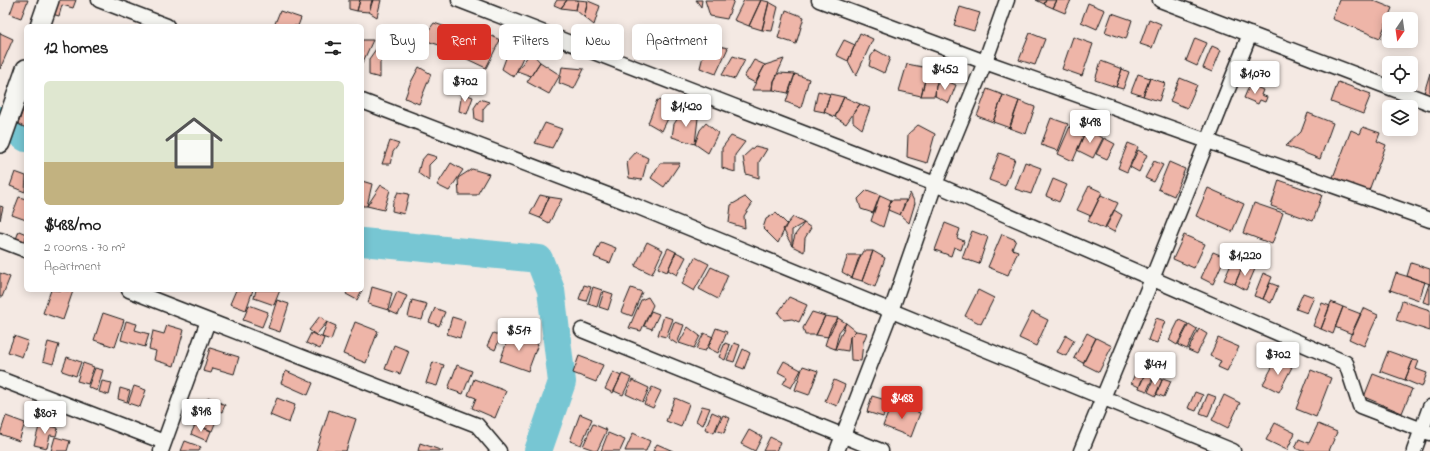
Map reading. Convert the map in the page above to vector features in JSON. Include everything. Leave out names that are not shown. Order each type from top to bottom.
[{"type":"street","points":[[41,24],[49,0]]},
{"type":"street","points":[[99,0],[162,24]]},
{"type":"street","points":[[459,0],[935,184],[1346,363],[1360,406],[1426,431]]},
{"type":"street","points":[[819,0],[984,62],[1430,220]]},
{"type":"street","points":[[837,451],[891,311],[935,184],[984,62],[1006,0]]},
{"type":"street","points":[[1160,0],[1430,103]]},
{"type":"street","points":[[1081,451],[1250,34]]},
{"type":"street","points":[[0,143],[24,75]]},
{"type":"street","points":[[364,102],[626,202],[1233,451]]},
{"type":"street","points":[[0,240],[24,249]]},
{"type":"street","points":[[134,292],[477,425],[498,451]]},
{"type":"street","points":[[0,379],[162,446],[208,321]]},
{"type":"street","points":[[582,330],[881,451]]},
{"type":"street","points":[[1414,451],[1426,431],[1430,406]]},
{"type":"building","points":[[15,0],[28,0],[21,18],[10,14]]},
{"type":"building","points":[[56,0],[76,0],[73,8],[62,5],[59,16],[52,14]]},
{"type":"building","points":[[349,0],[360,0],[357,11],[349,9]]},
{"type":"building","points":[[360,0],[373,0],[369,12],[357,11]]},
{"type":"building","points":[[372,0],[381,0],[377,17],[369,12]]},
{"type":"building","points":[[557,0],[567,0],[561,8],[554,5]]},
{"type":"building","points":[[567,0],[578,0],[576,10],[561,8]]},
{"type":"building","points":[[578,0],[588,1],[584,17],[576,10]]},
{"type":"building","points":[[696,0],[702,0],[701,7]]},
{"type":"building","points":[[705,0],[734,0],[727,19],[710,16]]},
{"type":"building","points":[[744,0],[761,0],[749,26],[734,20]]},
{"type":"building","points":[[761,0],[769,2],[762,30],[749,26]]},
{"type":"building","points":[[1036,0],[1046,0],[1044,4]]},
{"type":"building","points":[[1046,0],[1057,0],[1053,8],[1044,4]]},
{"type":"building","points":[[1057,0],[1071,0],[1065,13],[1053,8]]},
{"type":"building","points":[[1339,0],[1372,0],[1392,8],[1390,12],[1382,12],[1382,33],[1380,38],[1332,19]]},
{"type":"building","points":[[588,1],[600,6],[594,24],[584,17]]},
{"type":"building","points":[[769,2],[778,7],[772,31],[762,30]]},
{"type":"building","points":[[1088,3],[1105,10],[1097,29],[1081,22]]},
{"type":"building","points":[[960,7],[980,13],[974,31],[954,25]]},
{"type":"building","points":[[786,10],[804,17],[796,44],[778,38]]},
{"type":"building","points":[[280,11],[301,18],[299,24],[275,24]]},
{"type":"building","points":[[1112,13],[1132,20],[1126,39],[1105,32]]},
{"type":"building","points":[[1149,19],[1161,24],[1152,48],[1140,44]]},
{"type":"building","points":[[434,23],[437,24],[437,44],[429,42],[429,30]]},
{"type":"building","points":[[0,33],[13,39],[0,69]]},
{"type":"building","points":[[860,33],[873,39],[856,76],[848,61]]},
{"type":"building","points":[[1030,33],[1045,39],[1035,65],[1019,60]]},
{"type":"building","points":[[491,36],[499,40],[491,58]]},
{"type":"building","points":[[1073,37],[1093,44],[1082,76],[1062,69]]},
{"type":"building","points":[[1195,38],[1207,43],[1197,66],[1186,61]]},
{"type":"building","points":[[364,40],[373,40],[364,60]]},
{"type":"building","points":[[844,40],[855,45],[848,61],[836,55]]},
{"type":"building","points":[[1212,46],[1221,50],[1212,72],[1203,68]]},
{"type":"building","points":[[722,47],[728,48],[716,74],[700,68],[702,60],[722,60]]},
{"type":"building","points":[[376,49],[376,60],[382,60],[380,62],[380,78],[369,75],[369,59]]},
{"type":"building","points":[[876,50],[890,58],[884,73],[869,66],[871,56]]},
{"type":"building","points":[[733,56],[745,60],[735,79],[722,75]]},
{"type":"building","points":[[784,59],[774,81],[773,90],[752,90],[765,65]]},
{"type":"building","points":[[469,60],[490,60],[486,68]]},
{"type":"building","points":[[505,60],[522,60],[514,77],[502,69]]},
{"type":"building","points":[[525,60],[538,60],[540,62],[531,76],[517,71]]},
{"type":"building","points":[[754,60],[765,65],[755,83],[744,77]]},
{"type":"building","points":[[1101,61],[1122,69],[1116,87],[1095,80]]},
{"type":"building","points":[[540,62],[560,75],[549,94],[527,82]]},
{"type":"building","points":[[907,64],[928,68],[921,96],[899,91]]},
{"type":"building","points":[[419,67],[431,74],[419,104],[405,98],[410,84]]},
{"type":"building","points":[[562,67],[584,69],[574,89],[559,83]]},
{"type":"building","points":[[928,68],[940,73],[936,85],[935,96],[921,96]]},
{"type":"building","points":[[1122,69],[1129,72],[1123,89],[1116,87]]},
{"type":"building","points":[[779,73],[795,74],[788,93],[773,90],[774,81]]},
{"type":"building","points":[[1430,73],[1430,95],[1424,93]]},
{"type":"building","points":[[795,74],[809,79],[801,108],[786,102]]},
{"type":"building","points":[[1138,74],[1150,78],[1143,96],[1131,92]]},
{"type":"building","points":[[1150,78],[1165,83],[1159,101],[1143,96]]},
{"type":"building","points":[[1180,78],[1197,85],[1187,108],[1170,101]]},
{"type":"building","points":[[944,80],[956,85],[949,103],[935,96],[936,85]]},
{"type":"building","points":[[1338,82],[1371,94],[1363,114],[1331,102]]},
{"type":"building","points":[[1250,84],[1263,90],[1261,95],[1267,97],[1265,102],[1260,100],[1258,104],[1244,98]]},
{"type":"building","points":[[987,89],[1003,95],[993,122],[977,116]]},
{"type":"building","points":[[818,91],[830,94],[824,112],[814,110]]},
{"type":"building","points":[[462,93],[473,97],[467,114],[459,111]]},
{"type":"building","points":[[830,94],[844,97],[835,117],[824,112]]},
{"type":"building","points":[[1003,95],[1019,101],[1010,128],[993,122]]},
{"type":"building","points":[[844,97],[860,104],[846,124],[835,117]]},
{"type":"building","points":[[480,99],[489,102],[483,109],[483,122],[475,119],[474,108]]},
{"type":"building","points":[[657,100],[675,104],[662,131],[648,123]]},
{"type":"building","points":[[1019,101],[1035,107],[1026,134],[1009,128]]},
{"type":"building","points":[[860,104],[870,108],[862,129],[853,122],[853,113]]},
{"type":"building","points":[[24,107],[24,127],[18,124]]},
{"type":"building","points":[[682,112],[698,118],[695,144],[672,137],[674,124]]},
{"type":"building","points":[[1308,113],[1333,123],[1320,159],[1286,146],[1301,132]]},
{"type":"building","points":[[1051,118],[1068,124],[1058,151],[1041,145]]},
{"type":"building","points":[[545,123],[562,129],[552,148],[535,143]]},
{"type":"building","points":[[706,123],[718,133],[708,153],[695,144],[700,130]]},
{"type":"building","points":[[1071,124],[1086,130],[1073,161],[1058,154]]},
{"type":"building","points":[[918,125],[935,134],[927,163],[907,157],[908,134]]},
{"type":"building","points":[[1363,127],[1380,133],[1377,141],[1386,145],[1368,193],[1332,180],[1351,130],[1360,134]]},
{"type":"building","points":[[1086,130],[1103,138],[1093,158],[1077,150]]},
{"type":"building","points":[[731,136],[745,142],[735,155],[735,172],[722,168],[722,148]]},
{"type":"building","points":[[1104,138],[1115,144],[1107,159],[1096,154]]},
{"type":"building","points":[[390,141],[399,144],[393,152],[390,164],[382,164]]},
{"type":"building","points":[[1128,143],[1138,147],[1127,172],[1118,168]]},
{"type":"building","points":[[755,146],[767,149],[759,162],[759,178],[746,174],[743,157]]},
{"type":"building","points":[[1138,150],[1147,155],[1139,172],[1130,167]]},
{"type":"building","points":[[636,152],[648,158],[642,180],[629,178],[627,162]]},
{"type":"building","points":[[999,153],[1015,159],[1005,186],[989,180]]},
{"type":"building","points":[[427,154],[437,157],[429,165],[429,181],[418,173],[421,161]]},
{"type":"building","points":[[1154,161],[1163,165],[1154,182],[1145,178]]},
{"type":"building","points":[[1025,162],[1041,168],[1031,194],[1015,189]]},
{"type":"building","points":[[1169,162],[1185,169],[1174,196],[1158,189]]},
{"type":"building","points":[[451,163],[463,170],[449,191],[437,185]]},
{"type":"building","points":[[660,163],[680,163],[664,187],[651,178]]},
{"type":"building","points":[[472,169],[489,174],[477,195],[459,195],[458,178]]},
{"type":"building","points":[[15,172],[24,175],[24,192],[10,186]]},
{"type":"building","points":[[1053,179],[1067,185],[1059,202],[1046,196]]},
{"type":"building","points":[[1279,180],[1322,195],[1313,221],[1271,206]]},
{"type":"building","points":[[364,182],[372,184],[367,206],[364,206]]},
{"type":"building","points":[[381,185],[390,190],[384,210],[367,206]]},
{"type":"building","points":[[1089,186],[1102,192],[1091,216],[1077,210]]},
{"type":"building","points":[[1208,188],[1244,204],[1232,232],[1196,216]]},
{"type":"building","points":[[867,190],[880,195],[873,213],[861,209],[858,199]]},
{"type":"building","points":[[398,192],[409,194],[404,214],[392,211],[393,202]]},
{"type":"building","points":[[910,193],[915,203],[909,223],[900,215]]},
{"type":"building","points":[[540,195],[549,197],[540,218],[530,214]]},
{"type":"building","points":[[880,195],[891,200],[883,227],[871,221]]},
{"type":"building","points":[[1101,195],[1118,203],[1105,229],[1088,221]]},
{"type":"building","points":[[19,197],[24,198],[24,219],[12,215]]},
{"type":"building","points":[[549,197],[562,199],[549,223],[540,218]]},
{"type":"building","points":[[745,197],[752,204],[744,216],[745,228],[729,223],[731,205]]},
{"type":"building","points":[[891,200],[906,200],[900,215],[888,210]]},
{"type":"building","points":[[1254,203],[1283,213],[1272,244],[1243,233]]},
{"type":"building","points":[[0,206],[3,207],[0,220]]},
{"type":"building","points":[[1114,210],[1122,215],[1114,232],[1105,227]]},
{"type":"building","points":[[776,213],[787,224],[778,243],[763,228],[766,219]]},
{"type":"building","points":[[793,217],[804,223],[792,230],[792,246],[783,229]]},
{"type":"building","points":[[804,223],[811,228],[805,238],[804,252],[792,246],[795,235]]},
{"type":"building","points":[[945,223],[960,229],[957,238],[964,241],[961,250],[954,247],[951,256],[935,250]]},
{"type":"building","points":[[19,231],[24,233],[24,243],[16,239]]},
{"type":"building","points":[[972,231],[988,237],[979,264],[962,258]]},
{"type":"building","points":[[1002,234],[1016,240],[1012,249],[1018,251],[1008,275],[988,267]]},
{"type":"building","points":[[1184,235],[1205,244],[1194,268],[1173,259]]},
{"type":"building","points":[[601,242],[616,248],[610,263],[594,257]]},
{"type":"building","points":[[647,242],[663,250],[652,274],[635,266]]},
{"type":"building","points":[[668,248],[676,252],[667,272],[658,268]]},
{"type":"building","points":[[863,251],[873,251],[862,281],[852,278],[858,260]]},
{"type":"building","points":[[873,251],[885,258],[875,287],[862,281]]},
{"type":"building","points":[[676,252],[686,257],[677,275],[668,270]]},
{"type":"building","points":[[1213,252],[1225,257],[1213,284],[1201,278]]},
{"type":"building","points":[[848,255],[861,255],[852,278],[842,272]]},
{"type":"building","points":[[695,257],[709,264],[694,291],[682,284]]},
{"type":"building","points":[[1233,260],[1243,265],[1235,284],[1224,280]]},
{"type":"building","points":[[1411,263],[1430,269],[1430,284],[1407,276]]},
{"type":"building","points":[[1243,265],[1255,269],[1246,290],[1235,284]]},
{"type":"building","points":[[711,267],[728,275],[718,299],[699,289]]},
{"type":"building","points":[[0,273],[10,277],[2,297],[0,297]]},
{"type":"building","points":[[1263,273],[1272,277],[1263,299],[1254,296]]},
{"type":"building","points":[[1396,273],[1425,282],[1419,300],[1390,290]]},
{"type":"building","points":[[1270,283],[1278,286],[1271,303],[1263,299]]},
{"type":"building","points":[[1430,284],[1430,304],[1423,302]]},
{"type":"building","points":[[584,285],[591,287],[586,301],[579,299]]},
{"type":"building","points":[[372,287],[392,293],[388,310],[368,304]]},
{"type":"building","points":[[593,287],[602,290],[597,307],[588,304]]},
{"type":"building","points":[[631,288],[642,292],[632,316],[621,312]]},
{"type":"building","points":[[978,290],[994,298],[981,324],[965,316]]},
{"type":"building","points":[[604,291],[613,294],[608,310],[599,307]]},
{"type":"building","points":[[50,292],[73,292],[63,320],[43,313]]},
{"type":"building","points":[[235,292],[252,292],[246,310],[230,304]]},
{"type":"building","points":[[256,292],[279,292],[274,305],[254,298]]},
{"type":"building","points":[[347,292],[361,292],[357,300],[346,294]]},
{"type":"building","points":[[397,292],[407,296],[398,315],[389,311]]},
{"type":"building","points":[[1303,293],[1314,297],[1307,313],[1296,309]]},
{"type":"building","points":[[648,297],[653,305],[641,331],[629,328],[641,300]]},
{"type":"building","points":[[789,297],[807,305],[799,322],[792,319],[784,320],[778,313]]},
{"type":"building","points":[[277,300],[289,304],[280,332],[268,328]]},
{"type":"building","points":[[412,300],[427,304],[422,320],[408,317]]},
{"type":"building","points":[[1402,301],[1430,310],[1430,331],[1396,320]]},
{"type":"building","points":[[1331,302],[1343,307],[1333,334],[1321,329]]},
{"type":"building","points":[[1322,303],[1330,306],[1321,329],[1313,326]]},
{"type":"building","points":[[249,305],[268,312],[262,327],[243,320]]},
{"type":"building","points":[[1343,307],[1361,314],[1352,334],[1335,327]]},
{"type":"building","points":[[435,308],[445,312],[439,326],[429,322]]},
{"type":"building","points":[[1363,308],[1378,315],[1364,346],[1349,339]]},
{"type":"building","points":[[651,311],[659,314],[652,329],[644,326]]},
{"type":"building","points":[[812,312],[825,316],[816,335],[805,335],[803,328]]},
{"type":"building","points":[[1032,312],[1048,320],[1036,346],[1019,338]]},
{"type":"building","points":[[103,313],[124,320],[115,347],[94,340]]},
{"type":"building","points":[[320,316],[327,322],[316,335],[309,330]]},
{"type":"building","points":[[664,316],[673,319],[666,337],[658,335]]},
{"type":"building","points":[[825,316],[838,318],[828,337],[816,335]]},
{"type":"building","points":[[452,317],[465,321],[460,338],[447,334]]},
{"type":"building","points":[[838,318],[846,323],[839,332],[835,349],[825,345],[831,327]]},
{"type":"building","points":[[1156,318],[1165,321],[1157,343],[1148,340]]},
{"type":"building","points":[[1179,320],[1188,324],[1177,345],[1169,340]]},
{"type":"building","points":[[126,321],[137,324],[135,330],[149,334],[145,347],[121,340]]},
{"type":"building","points":[[327,322],[336,326],[331,340],[322,337]]},
{"type":"building","points":[[355,322],[378,331],[366,363],[343,354]]},
{"type":"building","points":[[674,322],[684,325],[677,344],[668,338]]},
{"type":"building","points":[[846,323],[856,331],[850,337],[848,351],[835,349]]},
{"type":"building","points":[[1189,324],[1197,329],[1187,349],[1178,345]]},
{"type":"building","points":[[167,325],[184,330],[174,366],[154,360],[156,351],[149,349],[153,331],[164,334]]},
{"type":"building","points":[[688,327],[700,336],[694,348],[679,343]]},
{"type":"building","points":[[716,328],[727,332],[718,353],[708,348]]},
{"type":"building","points":[[1199,329],[1207,334],[1197,354],[1188,350]]},
{"type":"building","points":[[856,331],[867,333],[863,343],[861,361],[851,360],[850,337]]},
{"type":"building","points":[[311,333],[324,338],[320,349],[306,343]]},
{"type":"building","points":[[493,333],[501,336],[495,350],[487,346]]},
{"type":"building","points":[[510,333],[538,344],[528,371],[500,361]]},
{"type":"building","points":[[704,333],[713,337],[705,351],[696,349]]},
{"type":"building","points":[[1087,333],[1096,338],[1083,363],[1074,358]]},
{"type":"building","points":[[1066,335],[1074,340],[1066,356],[1057,352]]},
{"type":"building","points":[[14,336],[28,341],[22,357],[8,352]]},
{"type":"building","points":[[1096,338],[1112,346],[1099,372],[1083,364]]},
{"type":"building","points":[[1218,338],[1239,347],[1227,371],[1218,367],[1221,361],[1210,356]]},
{"type":"building","points":[[48,342],[59,345],[53,364],[43,361]]},
{"type":"building","points":[[725,343],[730,345],[725,360],[719,357]]},
{"type":"building","points":[[734,343],[740,345],[734,362],[727,360]]},
{"type":"building","points":[[394,345],[409,351],[400,374],[385,369]]},
{"type":"building","points":[[210,348],[239,357],[234,374],[213,368],[211,373],[203,371]]},
{"type":"building","points":[[743,349],[750,353],[744,369],[736,366]]},
{"type":"building","points":[[1388,351],[1413,360],[1405,380],[1380,371]]},
{"type":"building","points":[[579,356],[603,365],[596,382],[573,373]]},
{"type":"building","points":[[67,357],[81,362],[76,376],[62,371]]},
{"type":"building","points":[[1276,360],[1292,367],[1279,392],[1263,384]]},
{"type":"building","points":[[1413,360],[1419,361],[1416,369],[1427,373],[1422,387],[1405,380]]},
{"type":"building","points":[[784,361],[801,370],[791,388],[783,384],[787,377],[778,372]]},
{"type":"building","points":[[433,362],[444,365],[437,386],[426,383]]},
{"type":"building","points":[[83,363],[94,367],[88,384],[77,381]]},
{"type":"building","points":[[457,365],[472,371],[463,394],[448,389]]},
{"type":"building","points":[[803,366],[818,371],[809,395],[795,390]]},
{"type":"building","points":[[1138,367],[1146,370],[1139,387],[1131,383]]},
{"type":"building","points":[[95,368],[103,370],[97,391],[88,387]]},
{"type":"building","points":[[1311,370],[1331,378],[1316,417],[1296,409]]},
{"type":"building","points":[[286,371],[313,383],[308,395],[281,383]]},
{"type":"building","points":[[613,372],[621,376],[613,393],[605,389]]},
{"type":"building","points":[[1146,372],[1154,375],[1147,391],[1139,388]]},
{"type":"building","points":[[622,374],[631,378],[623,395],[614,391]]},
{"type":"building","points":[[1373,374],[1412,389],[1402,413],[1364,397]]},
{"type":"building","points":[[1155,376],[1162,380],[1156,396],[1148,392]]},
{"type":"building","points":[[1163,378],[1171,381],[1164,397],[1156,394]]},
{"type":"building","points":[[474,379],[506,391],[495,418],[472,408],[476,398],[468,395]]},
{"type":"building","points":[[632,380],[649,388],[643,402],[626,394]]},
{"type":"building","points":[[834,380],[845,385],[837,406],[825,401]]},
{"type":"building","points":[[102,381],[112,383],[109,395],[99,392]]},
{"type":"building","points":[[134,386],[146,390],[140,407],[128,403]]},
{"type":"building","points":[[652,387],[661,391],[653,408],[644,404]]},
{"type":"building","points":[[120,388],[130,391],[127,402],[118,399]]},
{"type":"building","points":[[1195,392],[1203,395],[1196,411],[1188,408]]},
{"type":"building","points":[[1208,394],[1216,397],[1208,416],[1200,413]]},
{"type":"building","points":[[1224,395],[1240,403],[1228,428],[1212,420]]},
{"type":"building","points":[[872,396],[889,401],[883,417],[867,412]]},
{"type":"building","points":[[208,397],[225,405],[222,412],[217,410],[214,416],[202,410]]},
{"type":"building","points":[[277,398],[295,405],[289,423],[270,415]]},
{"type":"building","points":[[675,398],[689,404],[681,427],[666,421]]},
{"type":"building","points":[[892,403],[920,413],[911,437],[883,426]]},
{"type":"building","points":[[702,406],[710,408],[703,425],[696,421]]},
{"type":"building","points":[[329,410],[356,419],[346,451],[316,451]]},
{"type":"building","points":[[712,412],[721,416],[714,433],[705,429]]},
{"type":"building","points":[[580,414],[592,419],[581,445],[570,441]]},
{"type":"building","points":[[200,415],[216,421],[212,431],[196,424]]},
{"type":"building","points":[[723,415],[730,418],[724,433],[716,430]]},
{"type":"building","points":[[6,416],[25,423],[19,441],[0,434]]},
{"type":"building","points":[[40,423],[58,428],[56,436],[50,435],[47,448],[34,445]]},
{"type":"building","points":[[1275,423],[1295,433],[1287,450],[1266,440]]},
{"type":"building","points":[[593,424],[607,430],[597,451],[583,446]]},
{"type":"building","points":[[1318,424],[1337,432],[1329,451],[1302,451],[1295,448],[1299,439],[1309,443]]},
{"type":"building","points":[[195,425],[211,431],[207,441],[191,434]]},
{"type":"building","points":[[749,430],[762,437],[755,451],[741,444]]},
{"type":"building","points":[[608,433],[625,440],[620,451],[601,451]]},
{"type":"building","points":[[633,433],[650,441],[646,451],[625,451]]},
{"type":"building","points":[[55,437],[70,441],[67,451],[51,451]]},
{"type":"building","points":[[770,437],[780,442],[776,451],[763,451]]},
{"type":"building","points":[[185,441],[201,447],[199,451],[181,451]]},
{"type":"building","points":[[420,443],[443,451],[418,451]]},
{"type":"building","points":[[657,444],[673,451],[653,451]]},
{"type":"waterway","points":[[0,120],[24,137]]},
{"type":"waterway","points":[[364,242],[539,259],[551,290],[562,382],[538,451]]}]
